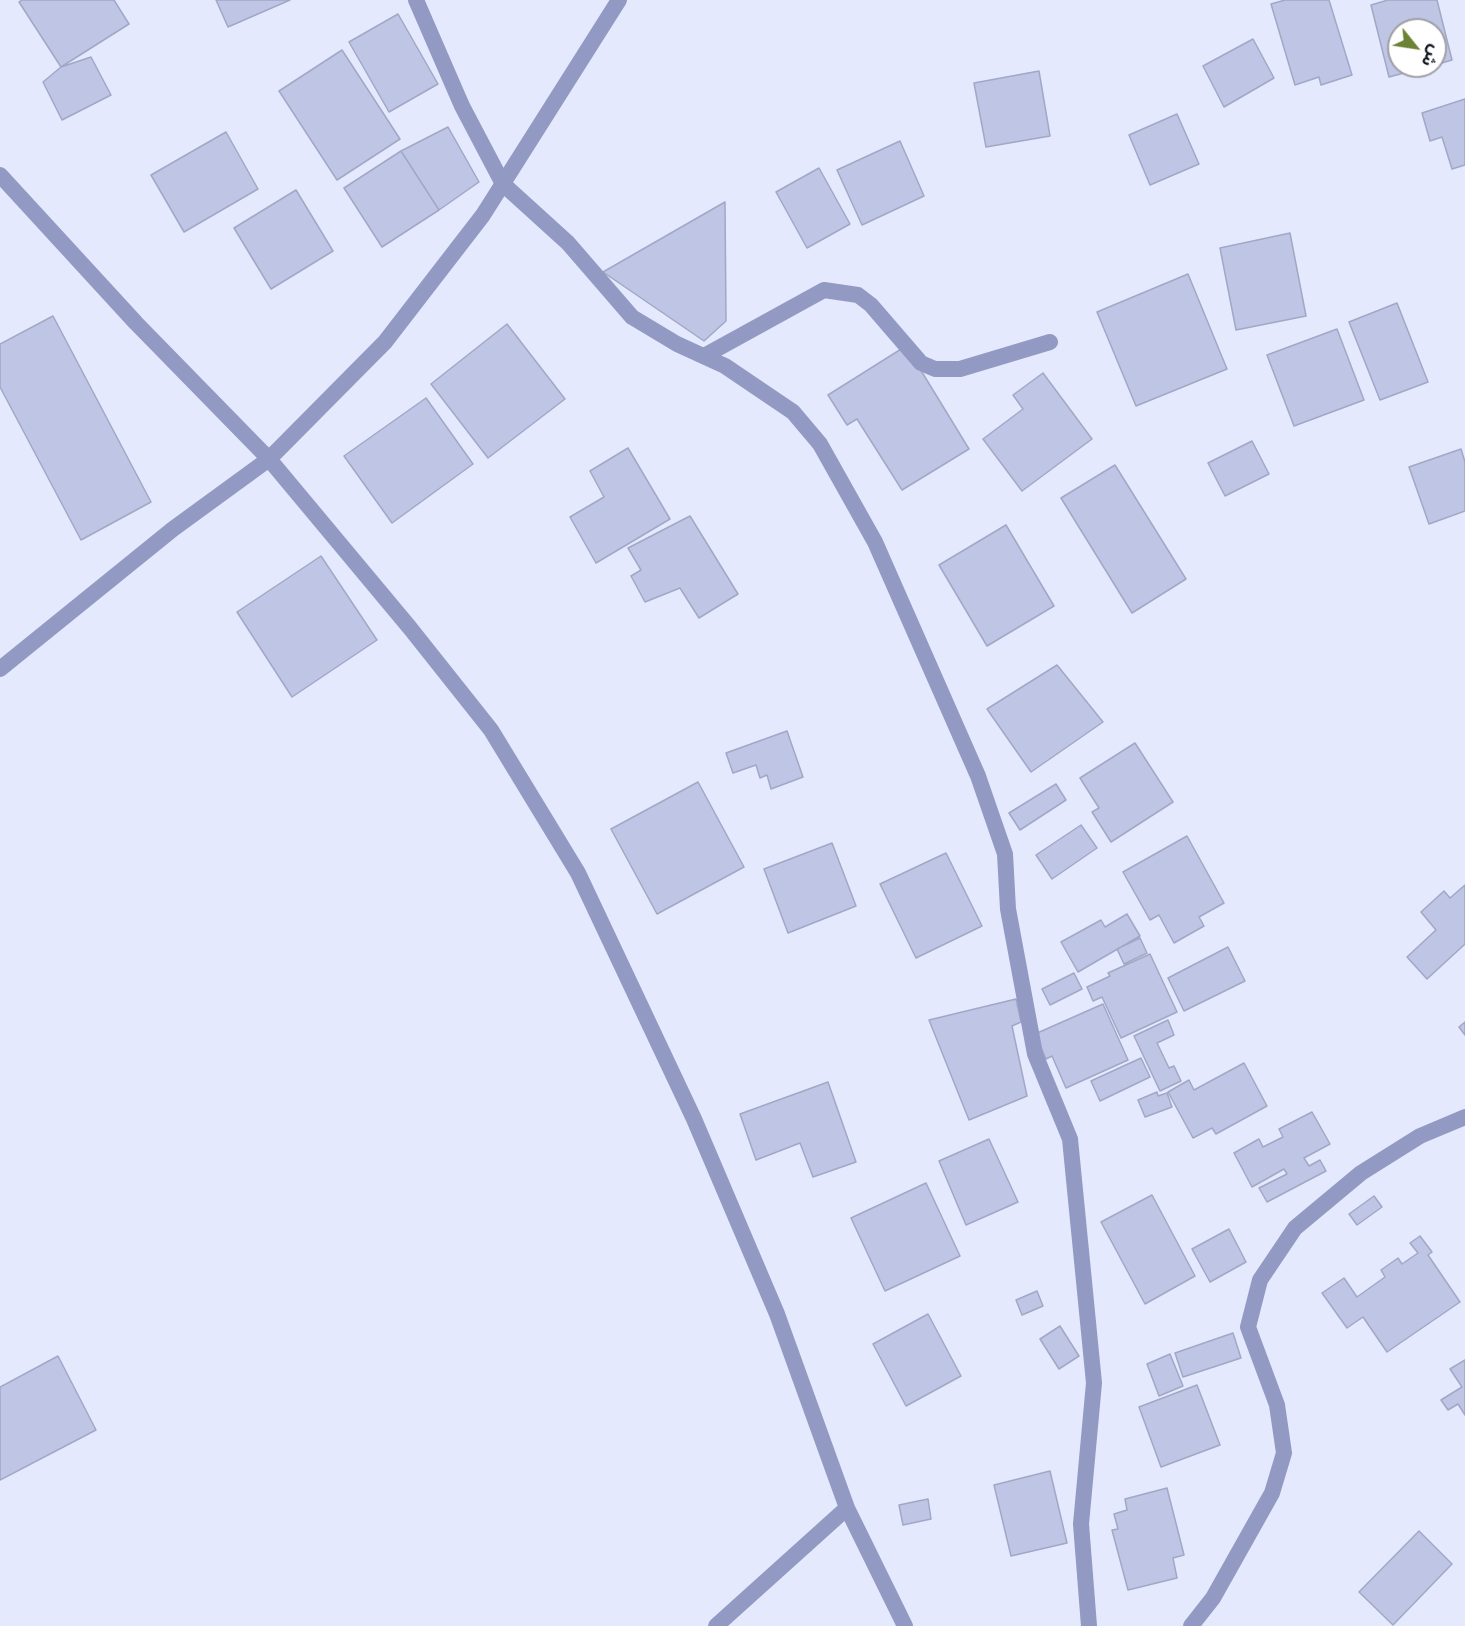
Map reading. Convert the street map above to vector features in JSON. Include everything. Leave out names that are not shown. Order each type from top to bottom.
[{"type":"street","points":[[416,0],[462,106],[503,184],[568,243],[632,316],[677,344],[725,366],[793,412],[820,444],[875,542],[978,776],[1005,854],[1008,909],[1026,1016],[1035,1054],[1070,1140],[1094,1383],[1081,1524],[1089,1626]]},
{"type":"street","points":[[0,669],[173,530],[269,459],[385,342],[483,215],[619,0]]},
{"type":"street","points":[[0,175],[136,323],[269,459],[410,628],[491,730],[578,873],[694,1119],[772,1303],[847,1508],[905,1626]]},
{"type":"street","points":[[704,356],[824,290],[858,295],[871,304],[921,363],[934,369],[960,369],[1050,342]]},
{"type":"street","points":[[1191,1626],[1213,1598],[1272,1493],[1284,1454],[1277,1405],[1248,1327],[1260,1280],[1295,1228],[1361,1173],[1420,1136],[1465,1117]]},
{"type":"street","points":[[716,1626],[847,1508]]},
{"type":"building","points":[[22,0],[114,0],[129,24],[61,67],[19,2]]},
{"type":"building","points":[[216,0],[290,0],[228,27]]},
{"type":"building","points":[[1285,0],[1329,0],[1352,75],[1321,85],[1319,77],[1295,85],[1271,4]]},
{"type":"building","points":[[1388,0],[1437,0],[1442,18],[1387,18],[1387,69],[1371,5]]},
{"type":"building","points":[[398,14],[438,84],[389,112],[349,42]]},
{"type":"building","points":[[1253,39],[1274,78],[1224,107],[1203,66]]},
{"type":"building","points":[[1447,40],[1452,60],[1447,61]]},
{"type":"building","points":[[342,50],[400,139],[337,180],[279,91]]},
{"type":"building","points":[[91,57],[111,95],[62,120],[43,82],[61,67]]},
{"type":"building","points":[[1039,71],[1050,136],[986,147],[974,83]]},
{"type":"building","points":[[1465,99],[1465,165],[1452,169],[1442,137],[1430,141],[1422,113]]},
{"type":"building","points":[[1177,114],[1199,164],[1150,185],[1129,135]]},
{"type":"building","points":[[448,127],[479,182],[439,210],[401,151]]},
{"type":"building","points":[[226,132],[258,189],[184,232],[151,175]]},
{"type":"building","points":[[900,141],[924,196],[862,225],[837,170]]},
{"type":"building","points":[[401,151],[439,210],[382,247],[344,188]]},
{"type":"building","points":[[819,168],[850,224],[807,248],[776,192]]},
{"type":"building","points":[[296,190],[333,251],[271,289],[234,228]]},
{"type":"building","points":[[725,202],[726,321],[704,341],[603,272]]},
{"type":"building","points":[[1290,233],[1306,316],[1236,330],[1220,248]]},
{"type":"building","points":[[1188,274],[1227,369],[1136,406],[1097,312]]},
{"type":"building","points":[[1397,303],[1428,382],[1380,400],[1349,322]]},
{"type":"building","points":[[53,316],[151,502],[81,540],[0,387],[0,344]]},
{"type":"building","points":[[507,324],[565,399],[488,458],[431,384]]},
{"type":"building","points":[[1337,329],[1364,400],[1294,426],[1267,355]]},
{"type":"building","points":[[906,346],[969,449],[902,490],[857,419],[847,425],[828,395]]},
{"type":"building","points":[[1043,373],[1092,439],[1022,491],[983,439],[1023,409],[1013,395]]},
{"type":"building","points":[[426,398],[473,464],[392,523],[344,456]]},
{"type":"building","points":[[1252,441],[1269,474],[1225,496],[1208,463]]},
{"type":"building","points":[[628,448],[670,519],[596,563],[570,517],[604,497],[590,471]]},
{"type":"building","points":[[1461,449],[1465,462],[1465,511],[1429,524],[1409,467]]},
{"type":"building","points":[[1115,465],[1186,579],[1132,613],[1061,498]]},
{"type":"building","points":[[690,516],[738,594],[699,618],[680,588],[645,602],[631,576],[641,570],[628,548]]},
{"type":"building","points":[[1006,525],[1054,606],[987,646],[939,565]]},
{"type":"building","points":[[321,556],[377,640],[292,697],[237,612]]},
{"type":"building","points":[[1057,665],[1103,722],[1031,772],[987,709]]},
{"type":"building","points":[[787,731],[803,777],[771,789],[767,775],[760,778],[756,765],[733,773],[726,753]]},
{"type":"building","points":[[1135,743],[1173,802],[1111,842],[1092,812],[1099,808],[1080,778]]},
{"type":"building","points":[[698,782],[744,867],[657,914],[611,829]]},
{"type":"building","points":[[1056,784],[1066,800],[1020,830],[1009,813]]},
{"type":"building","points":[[1081,825],[1097,848],[1052,879],[1036,855]]},
{"type":"building","points":[[1187,836],[1224,903],[1199,917],[1204,926],[1174,943],[1159,915],[1150,920],[1123,872]]},
{"type":"building","points":[[832,843],[856,906],[788,933],[764,869]]},
{"type":"building","points":[[946,853],[982,926],[916,958],[880,884]]},
{"type":"building","points":[[1465,885],[1465,944],[1427,979],[1407,957],[1436,930],[1421,912],[1444,891],[1450,898]]},
{"type":"building","points":[[1127,914],[1140,936],[1078,972],[1061,942],[1101,920],[1105,927]]},
{"type":"building","points":[[1140,938],[1147,953],[1124,964],[1117,949]]},
{"type":"building","points":[[1228,947],[1245,981],[1184,1011],[1168,978]]},
{"type":"building","points":[[1150,954],[1177,1012],[1121,1038],[1102,997],[1093,1001],[1087,987],[1110,976],[1108,973]]},
{"type":"building","points":[[1074,973],[1082,989],[1050,1005],[1042,989]]},
{"type":"building","points":[[1016,999],[1021,1022],[1012,1026],[1027,1096],[969,1120],[929,1020]]},
{"type":"building","points":[[1103,1004],[1128,1060],[1066,1088],[1052,1056],[1046,1059],[1035,1034]]},
{"type":"building","points":[[1168,1020],[1174,1035],[1157,1043],[1169,1068],[1174,1066],[1181,1081],[1160,1091],[1134,1036]]},
{"type":"building","points":[[1465,1022],[1465,1035],[1459,1027]]},
{"type":"building","points":[[1141,1058],[1150,1077],[1100,1101],[1091,1081]]},
{"type":"building","points":[[1244,1063],[1267,1106],[1216,1134],[1212,1128],[1193,1138],[1168,1092],[1189,1080],[1194,1090]]},
{"type":"building","points":[[828,1082],[856,1162],[813,1177],[800,1143],[756,1160],[740,1114]]},
{"type":"building","points":[[1157,1092],[1158,1096],[1167,1093],[1172,1107],[1145,1117],[1138,1100]]},
{"type":"building","points":[[1312,1112],[1330,1144],[1304,1158],[1309,1166],[1320,1160],[1326,1171],[1267,1202],[1259,1188],[1287,1174],[1284,1169],[1252,1187],[1234,1153],[1259,1139],[1263,1147],[1283,1137],[1279,1129]]},
{"type":"building","points":[[989,1139],[1018,1202],[966,1225],[939,1161]]},
{"type":"building","points":[[926,1183],[960,1256],[885,1291],[851,1218]]},
{"type":"building","points":[[1152,1195],[1195,1276],[1145,1304],[1101,1222]]},
{"type":"building","points":[[1374,1196],[1382,1207],[1357,1225],[1349,1214]]},
{"type":"building","points":[[1229,1229],[1246,1262],[1210,1282],[1192,1249]]},
{"type":"building","points":[[1420,1236],[1432,1252],[1428,1255],[1460,1302],[1387,1352],[1363,1317],[1347,1328],[1322,1293],[1344,1278],[1357,1297],[1385,1277],[1381,1270],[1398,1258],[1402,1264],[1418,1253],[1410,1243]]},
{"type":"building","points":[[1037,1291],[1043,1306],[1022,1315],[1016,1300]]},
{"type":"building","points":[[928,1314],[961,1376],[906,1406],[873,1344]]},
{"type":"building","points":[[1060,1326],[1079,1356],[1059,1369],[1040,1339]]},
{"type":"building","points":[[1233,1333],[1241,1358],[1183,1377],[1175,1353]]},
{"type":"building","points":[[1170,1354],[1183,1386],[1159,1396],[1147,1364]]},
{"type":"building","points":[[58,1356],[96,1430],[0,1480],[0,1387]]},
{"type":"building","points":[[1465,1360],[1465,1415],[1458,1404],[1448,1410],[1441,1400],[1462,1387],[1450,1369]]},
{"type":"building","points":[[1197,1385],[1220,1445],[1161,1467],[1139,1407]]},
{"type":"building","points":[[1050,1471],[1067,1543],[1011,1556],[994,1485]]},
{"type":"building","points":[[1167,1488],[1184,1555],[1173,1558],[1177,1578],[1128,1590],[1112,1530],[1118,1529],[1114,1514],[1127,1510],[1125,1499]]},
{"type":"building","points":[[928,1499],[931,1519],[903,1525],[899,1505]]},
{"type":"building","points":[[1419,1531],[1452,1564],[1393,1625],[1359,1592]]}]
